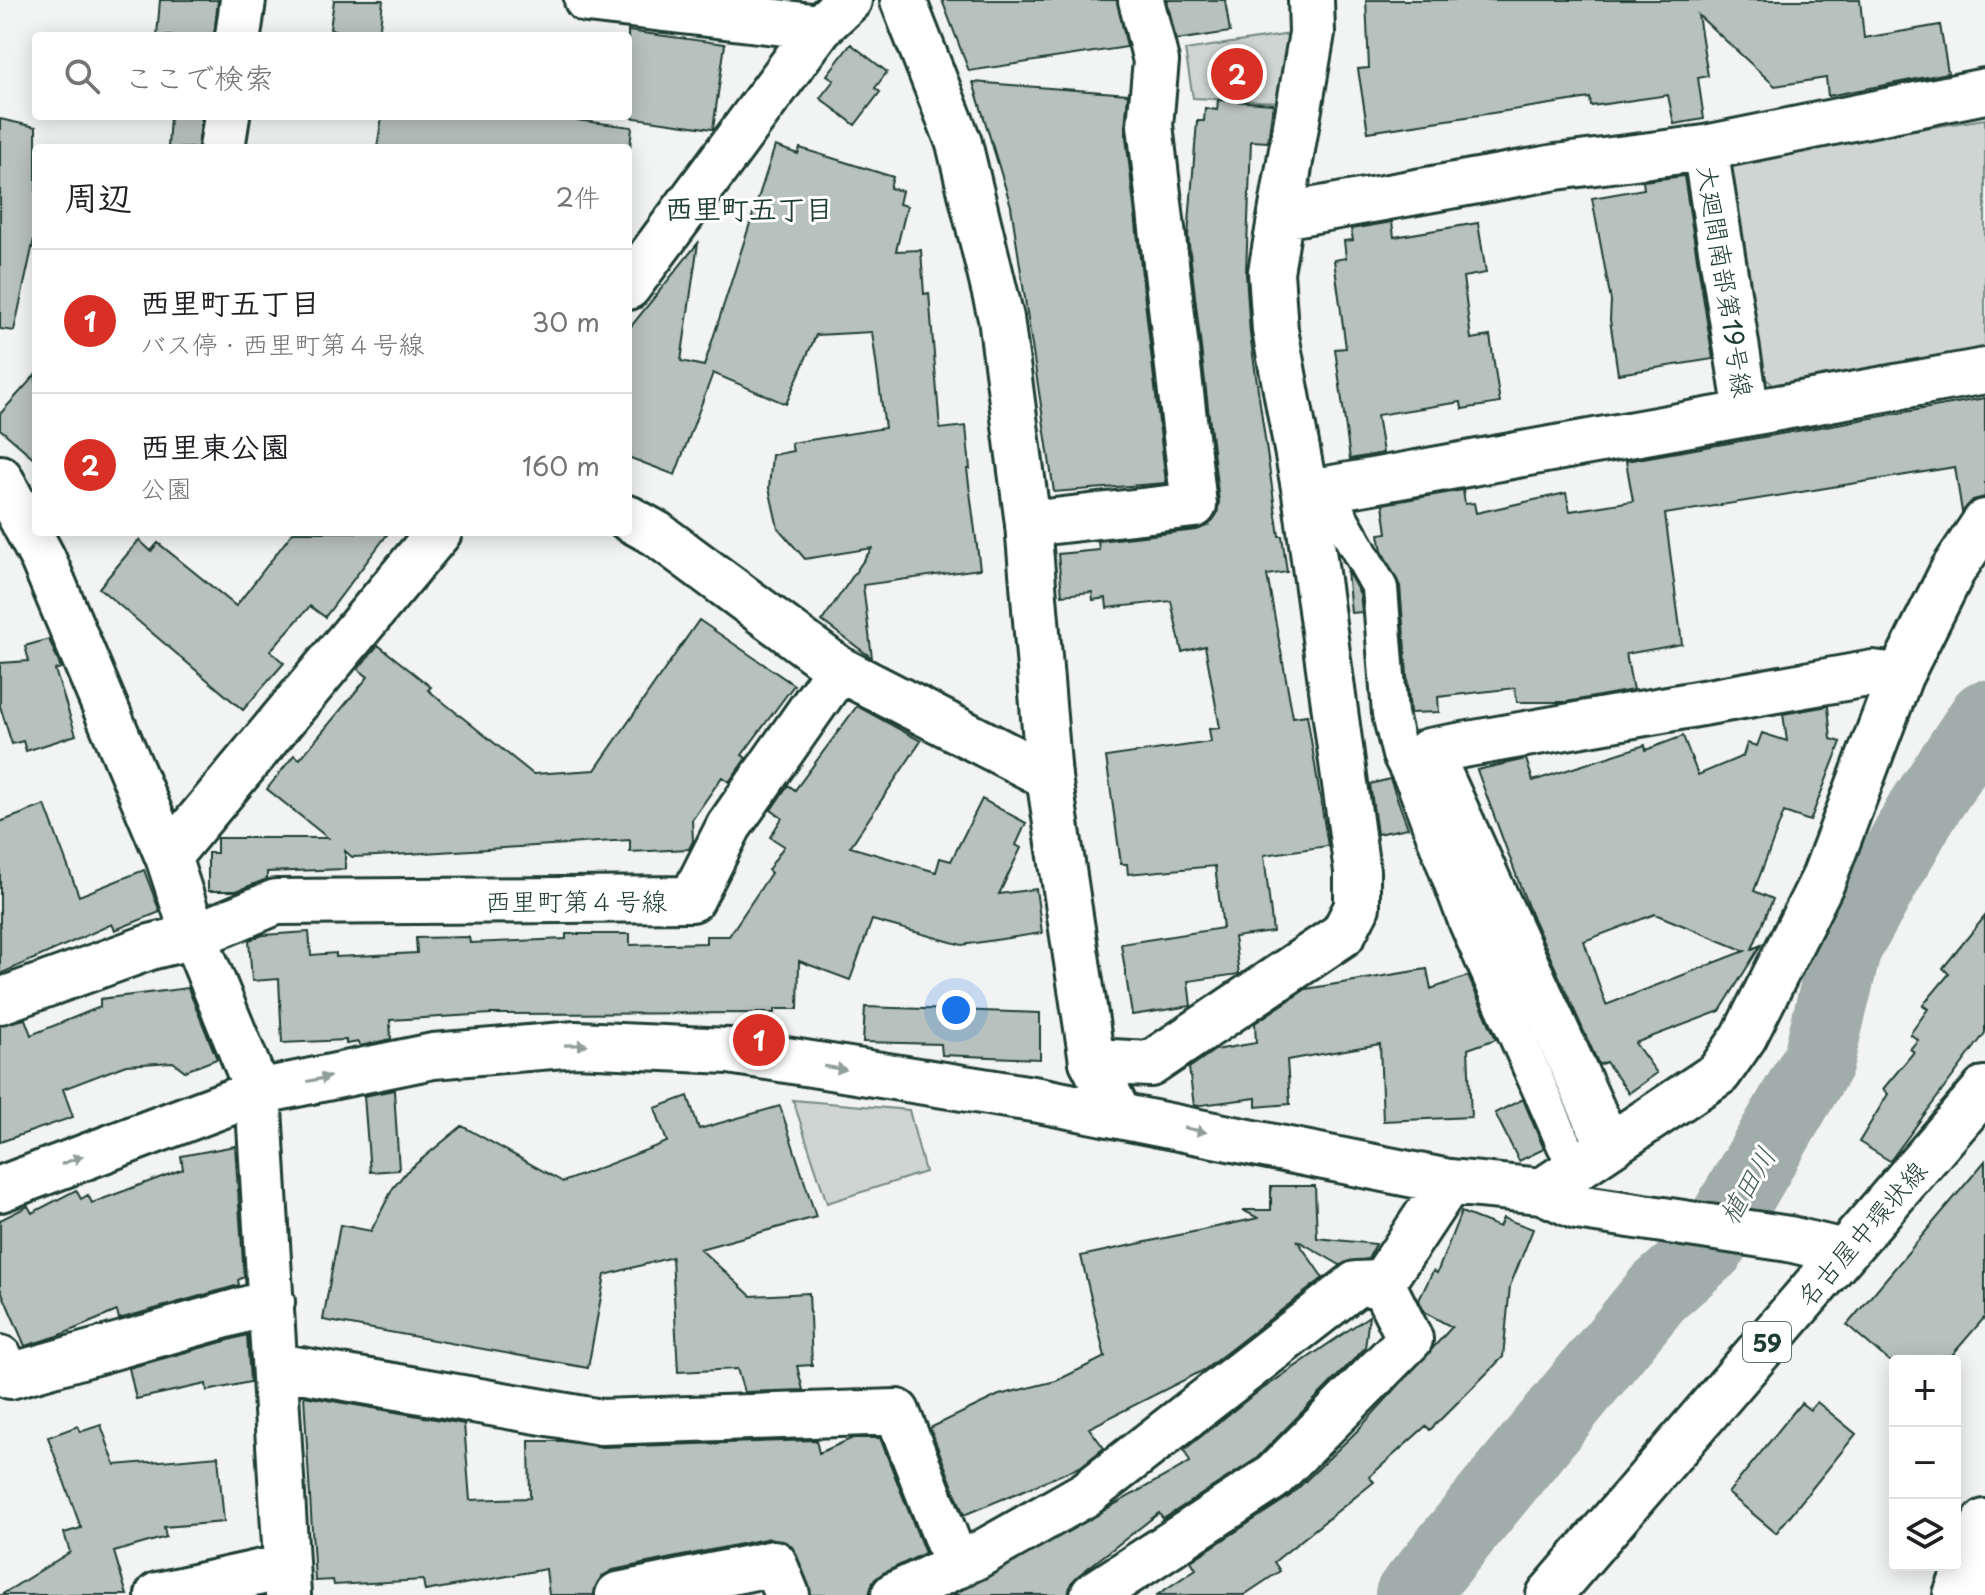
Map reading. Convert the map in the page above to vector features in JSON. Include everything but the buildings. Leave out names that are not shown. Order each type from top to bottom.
[{"type":"main road","points":[[239,32],[243,0]]},
{"type":"main road","points":[[587,0],[835,14]]},
{"type":"main road","points":[[903,0],[959,143],[1001,318],[1028,524],[1049,777],[1092,1061],[1119,1115]]},
{"type":"main road","points":[[1028,524],[1194,505],[1150,125],[1156,61],[1141,0]]},
{"type":"main road","points":[[1092,1061],[1150,1064],[1343,934],[1357,907],[1357,871],[1306,498],[1275,330],[1271,272],[1312,33],[1311,0]]},
{"type":"main road","points":[[632,282],[835,14]]},
{"type":"main road","points":[[1282,216],[1556,167],[1705,148],[1985,91]]},
{"type":"main road","points":[[223,144],[226,120]]},
{"type":"main road","name":"大廻間南部第19号線","points":[[1705,148],[1747,413]]},
{"type":"main road","points":[[1306,498],[1747,413],[1985,371]]},
{"type":"main road","points":[[17,488],[32,529]]},
{"type":"main road","points":[[632,520],[657,534],[839,669],[1049,777]]},
{"type":"main road","points":[[1560,1199],[1608,1144],[1719,1073],[1744,1037],[1823,880],[1900,676],[1953,570],[1985,522]]},
{"type":"main road","points":[[35,536],[168,857],[194,936],[258,1092],[277,1366],[286,1581],[158,1595]]},
{"type":"main road","points":[[168,857],[436,536]]},
{"type":"main road","name":"西里町第４号線","points":[[194,936],[276,902],[692,899],[729,826],[839,669]]},
{"type":"main road","points":[[1608,1144],[1429,751],[1873,673],[1900,676]]},
{"type":"main road","points":[[0,1001],[150,947],[194,936]]},
{"type":"main road","points":[[0,1189],[258,1092],[433,1056],[576,1044],[729,1051],[1119,1115],[1449,1182],[1789,1239],[1844,1252]]},
{"type":"main road","name":"名古屋中環状線","points":[[1549,1595],[1985,1089]]},
{"type":"main road","points":[[1382,1283],[1449,1182]]},
{"type":"main road","points":[[894,1595],[957,1566],[1086,1494],[1356,1284],[1382,1283]]},
{"type":"main road","points":[[1093,1595],[1272,1478],[1410,1339],[1382,1283]]},
{"type":"main road","points":[[0,1358],[10,1376],[272,1302]]},
{"type":"main road","points":[[277,1366],[601,1422],[897,1412],[957,1566]]},
{"type":"main road","points":[[1956,1595],[1985,1522]]},
{"type":"main road","points":[[618,1595],[774,1563],[787,1595]]},
{"type":"main road","points":[[1970,1595],[1985,1589]]},
{"type":"street","points":[[1306,498],[1332,503],[1380,588],[1390,714],[1400,755],[1415,785],[1467,924],[1565,1146]]},
{"type":"shaded area","points":[[1290,34],[1281,102],[1193,98],[1185,50]]},
{"type":"shaded area","points":[[1985,119],[1985,358],[1786,395],[1751,367],[1719,179],[1736,157]]},
{"type":"shaded area","points":[[793,1100],[909,1110],[925,1172],[827,1203]]},
{"type":"waterway","name":"植田川","points":[[1411,1595],[1657,1294],[1709,1248],[1818,1061],[1846,947],[1919,816],[1985,716]]},
{"type":"place","name":"西里東公園","points":[[1237,74]]},
{"type":"place","name":"西里町五丁目","points":[[759,1040]]},
{"type":"district","name":"西里町五丁目","points":[[749,207]]}]
